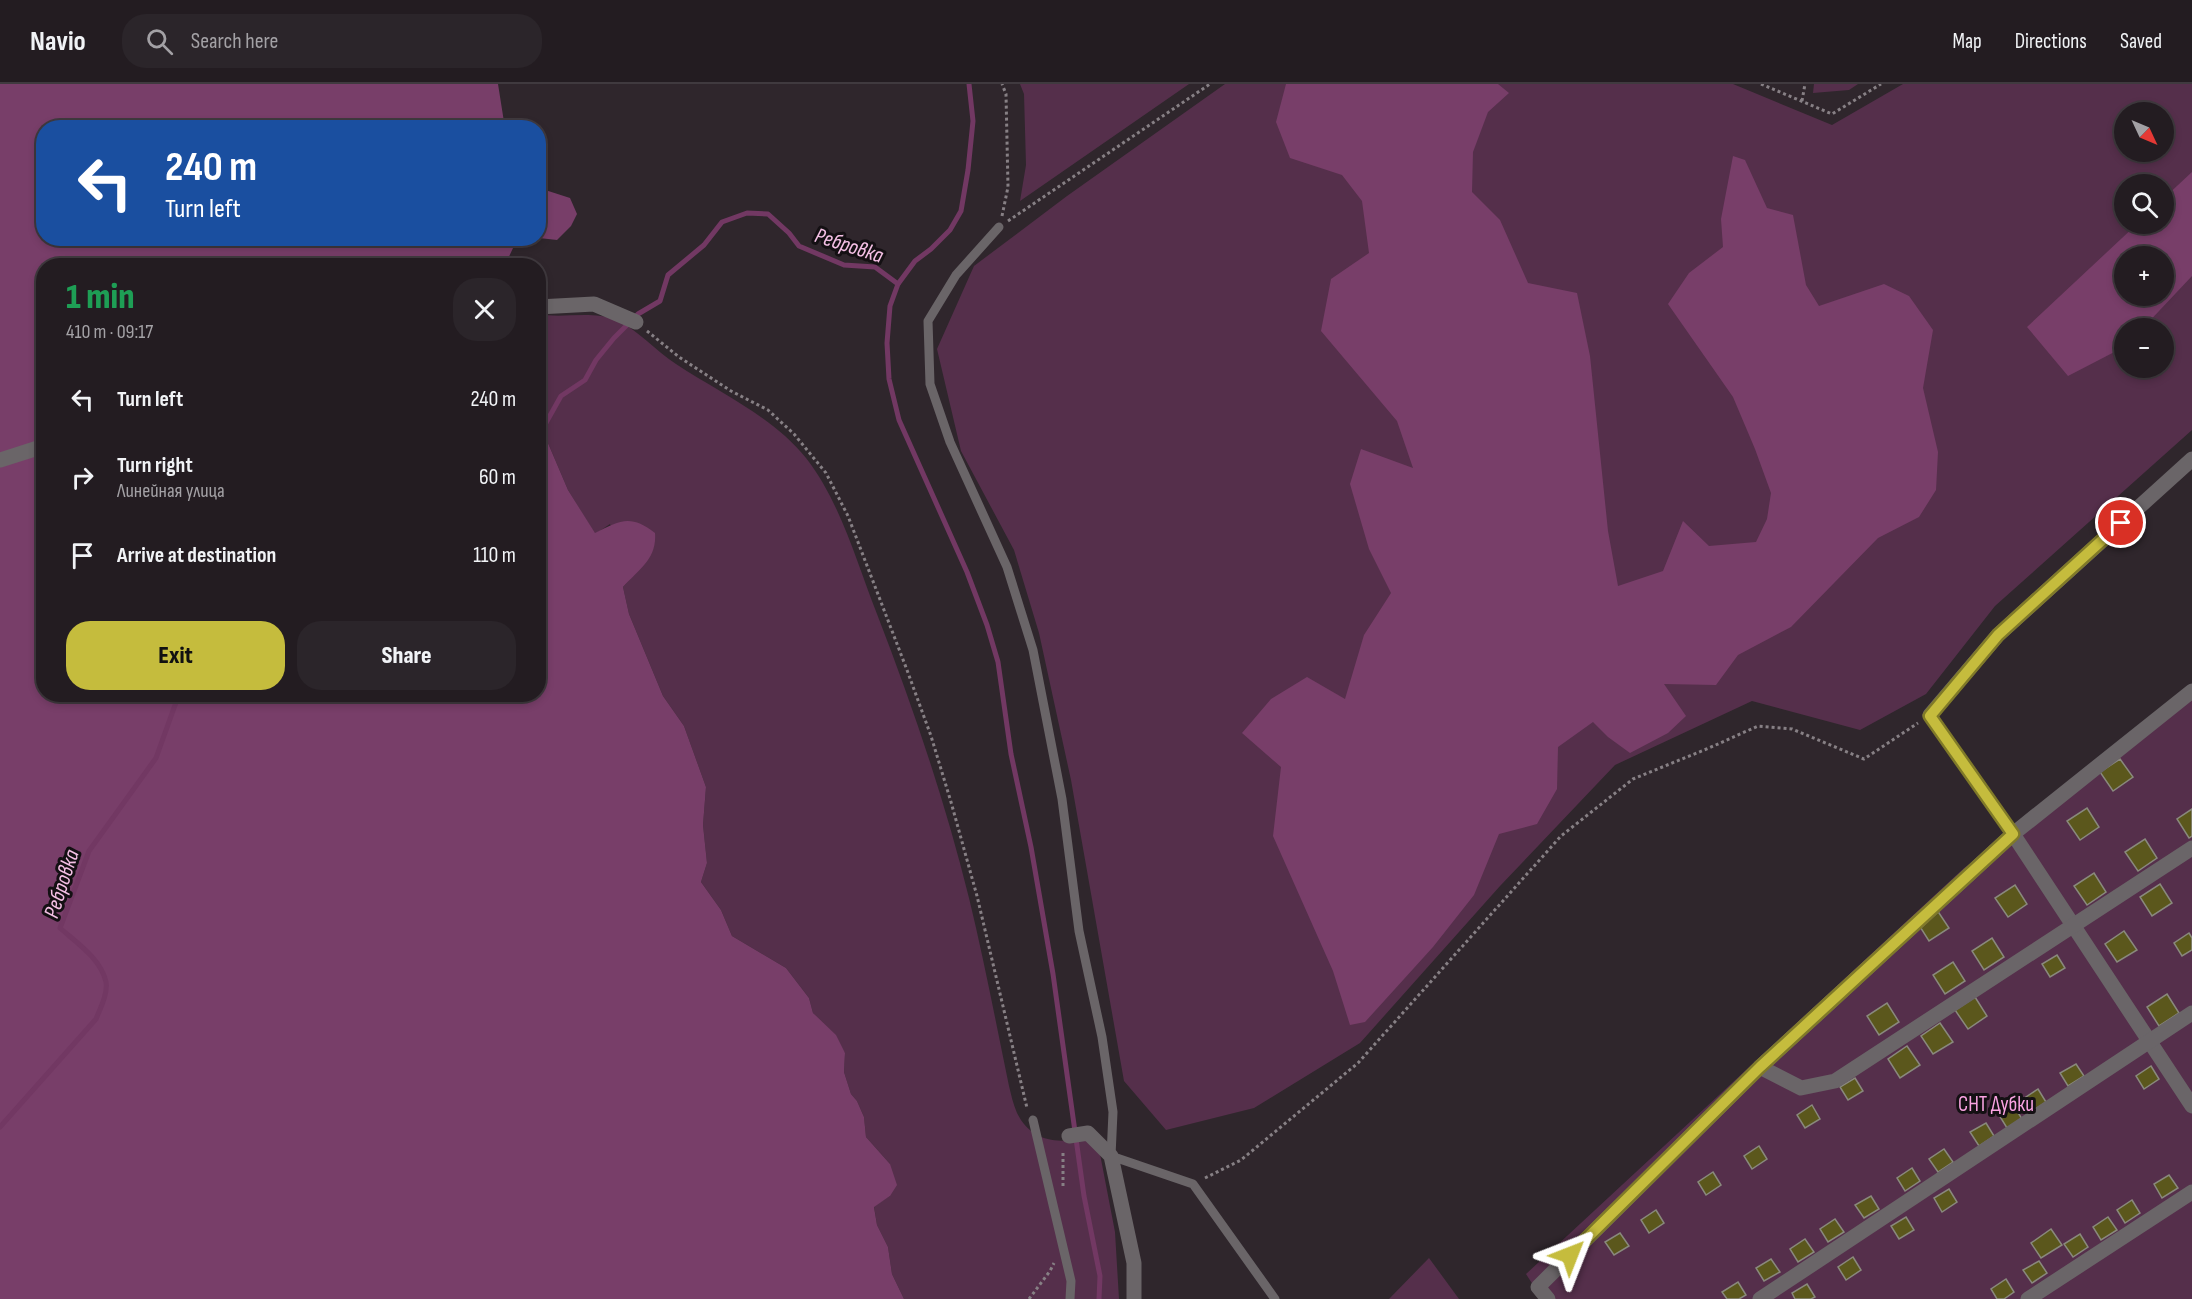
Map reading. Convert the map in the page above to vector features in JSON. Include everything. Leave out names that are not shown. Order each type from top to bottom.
[{"type":"street","points":[[546,307],[594,304],[636,322]]},
{"type":"street","points":[[0,460],[36,449]]},
{"type":"street","points":[[1930,716],[1998,635],[2192,459]]},
{"type":"street","points":[[1548,1299],[1538,1287],[1760,1067],[2013,834],[2192,691]]},
{"type":"street","points":[[2013,834],[2192,1106]]},
{"type":"street","points":[[1760,1067],[1801,1088],[1835,1081],[2192,848]]},
{"type":"street","points":[[1760,1299],[2192,1013]]},
{"type":"street","points":[[1069,1136],[1088,1132],[1111,1156],[1134,1263],[1134,1299]]},
{"type":"street","points":[[2028,1299],[2192,1191]]},
{"type":"lane","points":[[999,227],[956,275],[928,321],[930,384],[950,442],[1007,567],[1033,650],[1062,799],[1079,931],[1102,1037],[1113,1112],[1111,1156],[1192,1184],[1275,1299]]},
{"type":"lane","points":[[1930,716],[2013,834]]},
{"type":"lane","points":[[1033,1120],[1071,1281],[1070,1299]]},
{"type":"path","points":[[999,227],[1008,187],[1006,94],[1002,84]]},
{"type":"path","points":[[999,227],[1210,84]]},
{"type":"path","points":[[1761,84],[1832,114],[1881,84]]},
{"type":"path","points":[[1802,102],[1804,84]]},
{"type":"path","points":[[636,322],[679,357],[731,391],[768,410],[794,434],[826,473],[848,516],[934,747],[977,896],[1025,1103],[1033,1120]]},
{"type":"path","points":[[1192,1184],[1241,1160],[1358,1063],[1561,836],[1633,779],[1758,726],[1792,729],[1864,759],[1930,716]]},
{"type":"green space","points":[[1020,84],[1189,84],[1020,201],[1026,165],[1024,94]]},
{"type":"green space","points":[[1225,84],[1733,84],[1832,125],[1903,84],[2192,84],[2192,430],[1995,606],[1926,694],[1860,730],[1752,701],[1615,765],[1500,886],[1360,1043],[1254,1108],[1166,1130],[1124,1081],[1071,780],[1039,633],[1014,550],[961,451],[937,349],[974,266],[1067,196]]},
{"type":"green space","points":[[1814,84],[1858,84],[1849,90],[1813,93]]},
{"type":"green space","points":[[546,315],[607,317],[624,324],[676,364],[762,417],[792,443],[818,475],[855,553],[939,790],[969,898],[1016,1110],[1023,1122],[1037,1135],[1065,1141],[1085,1137],[1100,1154],[1115,1232],[1119,1299],[904,1299],[892,1274],[888,1247],[877,1225],[874,1206],[890,1196],[890,1164],[866,1137],[864,1117],[851,1094],[844,1072],[845,1053],[813,1013],[809,998],[786,968],[732,936],[721,910],[701,882],[707,863],[703,825],[706,787],[684,726],[663,696],[629,614],[623,587],[632,577],[610,524],[595,534],[568,490],[546,438]]},
{"type":"green space","name":"СНТ Дубки","points":[[2192,691],[2192,1299],[1542,1299],[1526,1274],[1964,868],[2013,834]]},
{"type":"green space","points":[[1429,1258],[1459,1299],[1389,1299]]},
{"type":"shaded area","points":[[0,84],[498,84],[504,120],[36,120],[36,246],[514,246],[508,258],[36,258],[36,702],[546,702],[546,438],[568,490],[595,533],[619,522],[632,521],[655,533],[655,542],[650,557],[623,587],[629,614],[663,696],[684,726],[706,787],[703,825],[707,863],[701,882],[721,910],[732,936],[786,968],[809,998],[813,1013],[836,1035],[845,1053],[844,1072],[851,1094],[864,1117],[866,1137],[890,1164],[897,1185],[890,1196],[874,1207],[877,1225],[888,1247],[892,1274],[904,1299],[0,1299]]},
{"type":"shaded area","points":[[1286,84],[1498,84],[1509,93],[1488,112],[1473,152],[1472,192],[1500,220],[1528,283],[1577,293],[1590,356],[1608,531],[1618,586],[1663,571],[1683,521],[1709,546],[1756,542],[1767,519],[1771,493],[1733,397],[1668,304],[1689,273],[1723,247],[1721,219],[1733,156],[1745,160],[1767,208],[1793,215],[1806,285],[1819,306],[1884,284],[1909,296],[1933,330],[1923,388],[1938,452],[1936,490],[1919,517],[1878,538],[1791,627],[1738,655],[1716,685],[1664,684],[1686,716],[1668,733],[1630,753],[1608,737],[1593,722],[1558,747],[1557,789],[1537,824],[1499,834],[1474,895],[1433,947],[1365,1022],[1350,1025],[1333,971],[1273,836],[1281,767],[1242,733],[1271,699],[1307,677],[1345,699],[1364,635],[1391,593],[1369,549],[1350,484],[1361,449],[1413,468],[1397,421],[1321,331],[1331,279],[1369,253],[1362,201],[1342,175],[1290,158],[1276,122]]},
{"type":"shaded area","points":[[2192,172],[2192,276],[2174,295],[2174,246],[2114,246],[2114,306],[2164,306],[2152,318],[2114,318],[2114,352],[2068,376],[2027,327],[2126,234],[2174,234],[2174,189]]},
{"type":"shaded area","points":[[546,190],[570,198],[577,214],[571,226],[557,240],[546,239]]},
{"type":"building","points":[[2120,759],[2133,777],[2113,791],[2100,772]]},
{"type":"building","points":[[2087,808],[2099,827],[2080,840],[2067,821]]},
{"type":"building","points":[[2192,809],[2192,836],[2189,838],[2177,819]]},
{"type":"building","points":[[2145,839],[2157,858],[2138,871],[2125,852]]},
{"type":"building","points":[[2094,873],[2106,892],[2087,905],[2074,886]]},
{"type":"building","points":[[2160,884],[2172,903],[2152,916],[2140,897]]},
{"type":"building","points":[[2015,885],[2027,904],[2008,917],[1995,898]]},
{"type":"building","points":[[1937,910],[1949,928],[1929,941],[1917,922]]},
{"type":"building","points":[[2124,931],[2137,950],[2117,962],[2105,944]]},
{"type":"building","points":[[2189,933],[2192,938],[2192,950],[2182,956],[2174,943]]},
{"type":"building","points":[[1992,938],[2004,957],[1984,970],[1972,951]]},
{"type":"building","points":[[2057,955],[2065,968],[2050,977],[2042,964]]},
{"type":"building","points":[[1953,962],[1965,981],[1945,994],[1933,975]]},
{"type":"building","points":[[2167,994],[2179,1013],[2159,1026],[2147,1007]]},
{"type":"building","points":[[1975,997],[1987,1016],[1968,1029],[1955,1010]]},
{"type":"building","points":[[1887,1003],[1899,1022],[1879,1035],[1867,1016]]},
{"type":"building","points":[[1940,1023],[1953,1042],[1933,1054],[1921,1036]]},
{"type":"building","points":[[1907,1046],[1920,1065],[1900,1078],[1888,1059]]},
{"type":"building","points":[[2076,1064],[2084,1076],[2068,1086],[2060,1073]]},
{"type":"building","points":[[2151,1066],[2159,1079],[2144,1089],[2136,1076]]},
{"type":"building","points":[[1855,1078],[1863,1091],[1848,1100],[1840,1087]]},
{"type":"building","points":[[2038,1089],[2046,1102],[2031,1112],[2023,1099]]},
{"type":"building","points":[[1812,1105],[1820,1119],[1805,1128],[1797,1115]]},
{"type":"building","points":[[2014,1106],[2022,1119],[2007,1128],[1999,1115]]},
{"type":"building","points":[[1986,1123],[1994,1136],[1979,1146],[1970,1132]]},
{"type":"building","points":[[1759,1146],[1767,1159],[1752,1169],[1744,1156]]},
{"type":"building","points":[[1944,1149],[1953,1162],[1938,1172],[1929,1159]]},
{"type":"building","points":[[1912,1168],[1920,1181],[1905,1191],[1897,1178]]},
{"type":"building","points":[[1713,1172],[1721,1185],[1706,1195],[1698,1182]]},
{"type":"building","points":[[2169,1175],[2178,1188],[2162,1198],[2154,1184]]},
{"type":"building","points":[[1949,1189],[1957,1202],[1942,1212],[1934,1198]]},
{"type":"building","points":[[1871,1196],[1879,1209],[1864,1218],[1855,1205]]},
{"type":"building","points":[[2132,1200],[2140,1213],[2125,1223],[2117,1210]]},
{"type":"building","points":[[1656,1210],[1664,1223],[1649,1233],[1641,1220]]},
{"type":"building","points":[[1906,1217],[1914,1230],[1899,1239],[1891,1226]]},
{"type":"building","points":[[2108,1217],[2117,1230],[2101,1240],[2093,1227]]},
{"type":"building","points":[[1835,1219],[1844,1232],[1828,1242],[1820,1229]]},
{"type":"building","points":[[2051,1229],[2062,1245],[2041,1258],[2031,1243]]},
{"type":"building","points":[[1620,1233],[1629,1246],[1614,1255],[1605,1242]]},
{"type":"building","points":[[2080,1234],[2088,1247],[2073,1257],[2064,1244]]},
{"type":"building","points":[[1805,1239],[1814,1252],[1798,1262],[1790,1249]]},
{"type":"building","points":[[1853,1257],[1861,1270],[1846,1280],[1838,1267]]},
{"type":"building","points":[[1771,1259],[1780,1272],[1764,1281],[1756,1268]]},
{"type":"building","points":[[2039,1261],[2047,1273],[2032,1283],[2023,1270]]},
{"type":"building","points":[[2006,1279],[2014,1292],[2004,1299],[1997,1299],[1991,1289]]},
{"type":"building","points":[[1738,1282],[1746,1295],[1739,1299],[1727,1299],[1722,1292]]},
{"type":"building","points":[[1807,1284],[1815,1297],[1795,1299],[1792,1293]]},
{"type":"waterway","points":[[969,84],[973,121],[961,211],[950,230],[915,261],[898,284],[890,306],[887,343],[889,379],[899,420],[967,572],[998,662],[1011,754],[1031,847],[1053,974],[1084,1196],[1100,1276],[1099,1299]]},
{"type":"waterway","name":"Ребровка","points":[[546,423],[561,396],[585,380],[596,360],[638,314],[660,301],[668,275],[704,245],[722,222],[747,213],[768,214],[789,233],[799,246],[844,265],[875,267],[898,284]]},
{"type":"waterway","name":"Ребровка","points":[[0,1127],[96,1019],[105,996],[106,982],[103,974],[88,952],[60,928],[89,851],[156,758],[176,702]]},
{"type":"route","points":[[1570,1255],[1760,1067],[2013,834],[1930,716],[1998,635],[2121,523]]}]
